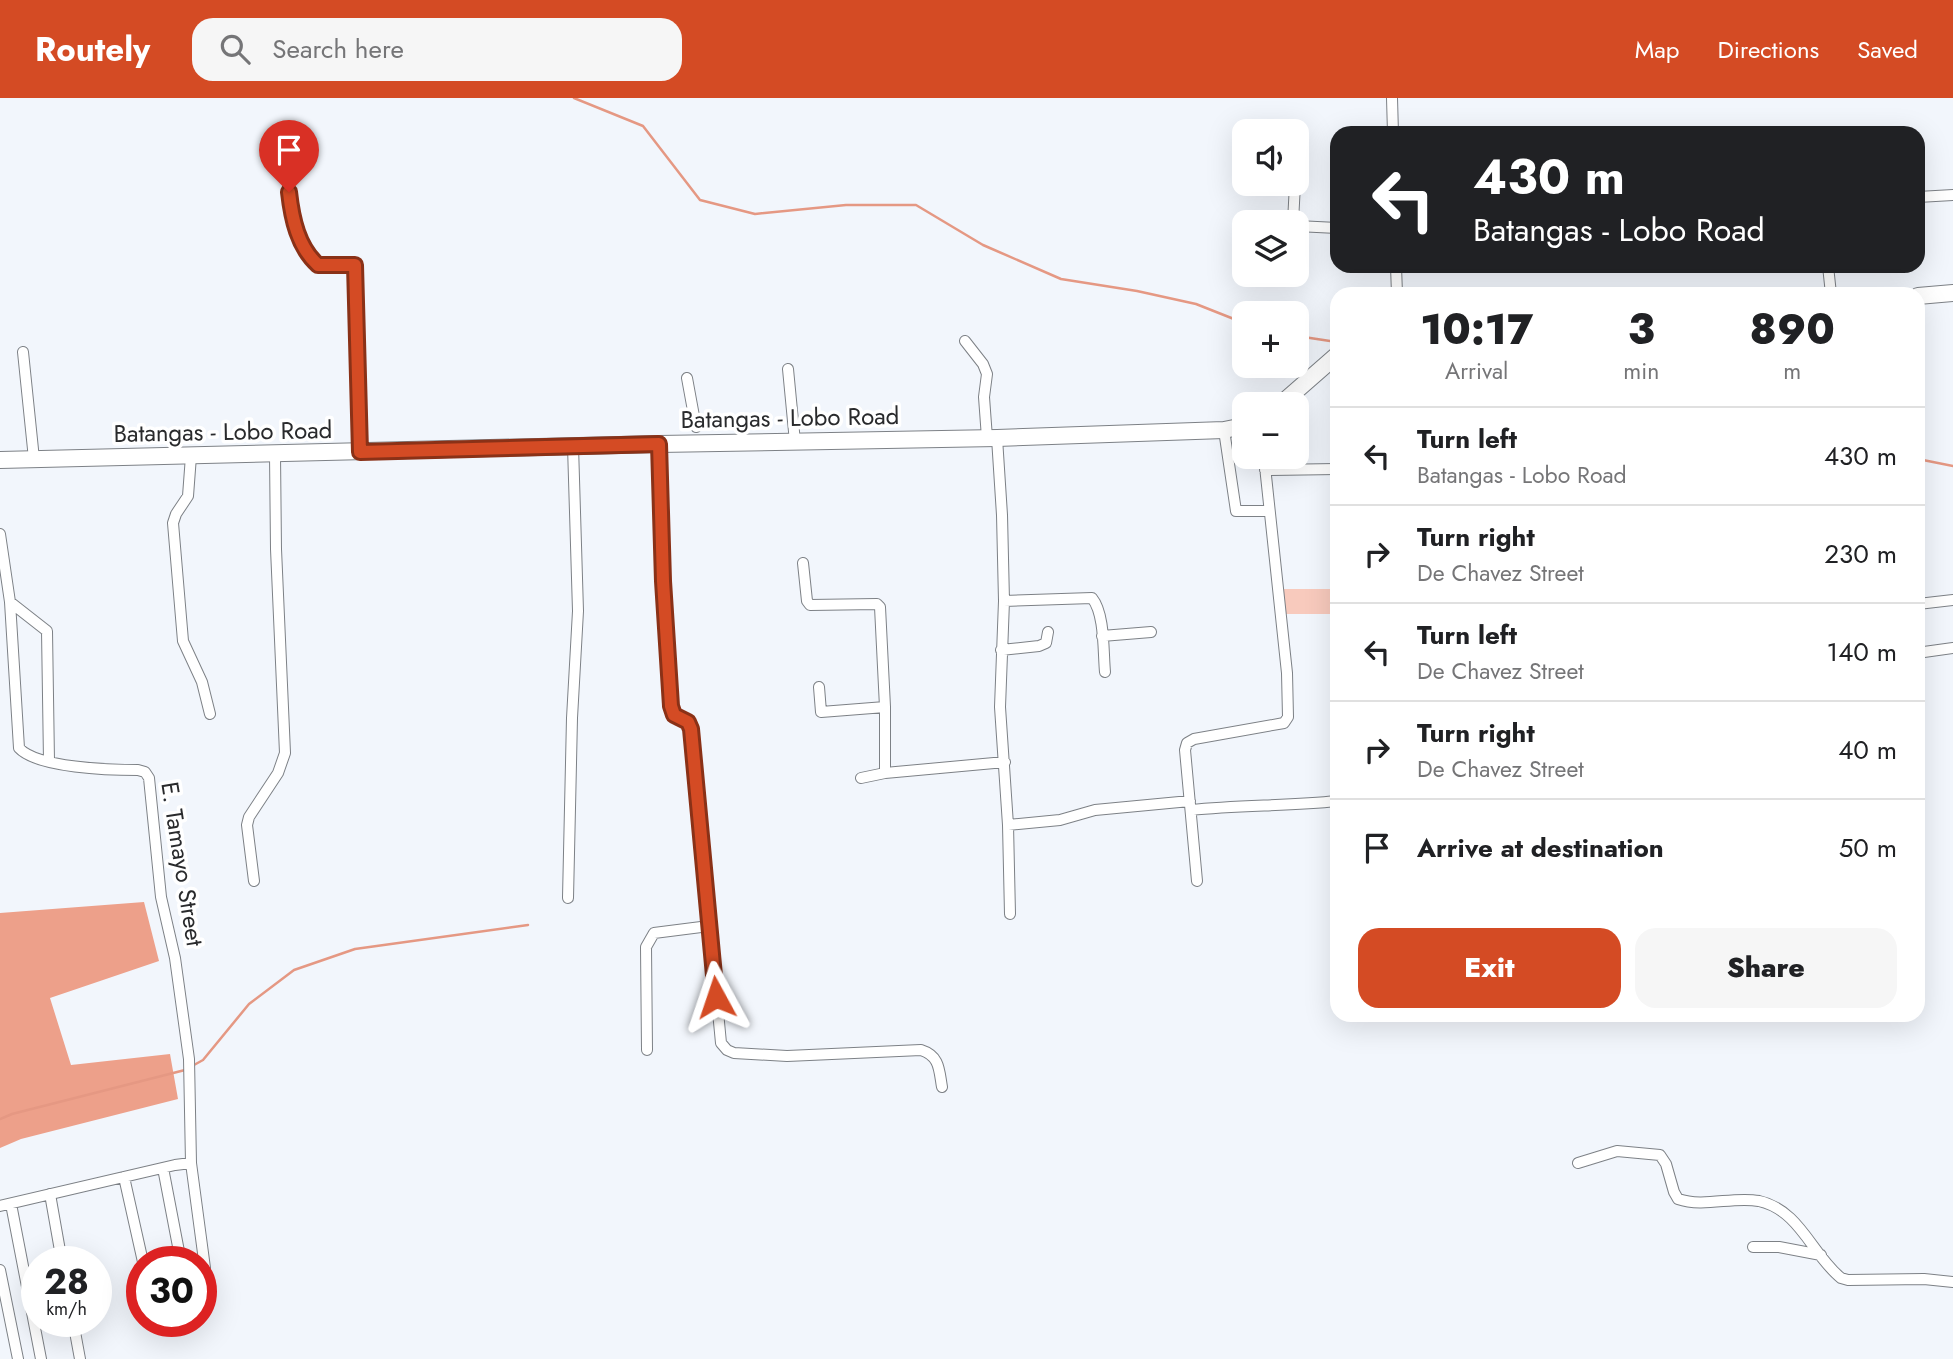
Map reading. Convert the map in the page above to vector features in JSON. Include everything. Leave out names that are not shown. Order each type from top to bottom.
[{"type":"main road","points":[[1925,295],[1953,293]]},
{"type":"main road","points":[[1295,392],[1330,361]]},
{"type":"main road","name":"Batangas - Lobo Road","points":[[0,460],[659,444],[696,435],[795,442],[992,438],[1232,428]]},
{"type":"street","points":[[1392,98],[1393,126]]},
{"type":"street","points":[[285,146],[291,215],[308,256],[318,265],[355,265],[360,452]]},
{"type":"street","points":[[1925,197],[1953,195]]},
{"type":"street","points":[[1309,227],[1330,228]]},
{"type":"street","points":[[965,341],[983,364],[986,374],[984,397],[1002,515],[1004,601],[1000,706],[1005,762],[1010,914]]},
{"type":"street","points":[[23,352],[34,459]]},
{"type":"street","points":[[788,369],[795,442]]},
{"type":"street","points":[[687,378],[696,435]]},
{"type":"street","points":[[1224,430],[1237,512],[1268,511]]},
{"type":"street","points":[[659,444],[663,581],[671,706],[674,715],[688,722],[691,729],[722,1043],[727,1050],[734,1053],[786,1056],[921,1050],[930,1053],[937,1060],[942,1087]]},
{"type":"street","points":[[568,898],[571,731],[578,611],[573,446]]},
{"type":"street","points":[[254,881],[247,825],[249,817],[278,773],[285,752],[276,549],[275,455]]},
{"type":"street","points":[[191,456],[188,496],[173,523],[183,641],[202,682],[210,714]]},
{"type":"street","points":[[1198,881],[1185,750],[1187,743],[1194,739],[1284,723],[1288,718],[1287,674],[1265,470],[1330,468]]},
{"type":"street","name":"E. Tamayo Street","points":[[0,534],[10,602],[19,748],[25,754],[48,761],[98,770],[138,770],[145,772],[149,778],[161,897],[176,958],[191,1097],[191,1163],[202,1246]]},
{"type":"street","points":[[803,563],[807,601],[810,605],[877,604],[880,607],[885,774]]},
{"type":"street","points":[[1004,601],[1092,598],[1097,607],[1105,672]]},
{"type":"street","points":[[1925,603],[1953,600]]},
{"type":"street","points":[[10,602],[47,631],[48,761]]},
{"type":"street","points":[[1001,650],[1044,645],[1048,632]]},
{"type":"street","points":[[1102,636],[1151,632]]},
{"type":"street","points":[[1925,651],[1953,648]]},
{"type":"street","points":[[819,687],[821,712],[885,707]]},
{"type":"street","points":[[861,778],[1005,762]]},
{"type":"street","points":[[1008,825],[1060,820],[1095,810],[1302,805],[1330,802]]},
{"type":"street","points":[[647,1050],[646,947],[649,939],[654,933],[709,926]]},
{"type":"street","points":[[1578,1163],[1617,1151],[1656,1153],[1664,1160],[1678,1199],[1693,1202],[1765,1203],[1795,1222],[1837,1276],[1848,1280],[1924,1279],[1953,1283]]},
{"type":"street","points":[[21,1263],[5,1205],[191,1163]]},
{"type":"street","points":[[163,1168],[178,1246]]},
{"type":"street","points":[[124,1177],[139,1246]]},
{"type":"street","points":[[50,1195],[59,1246]]},
{"type":"street","points":[[1753,1247],[1779,1247],[1821,1255]]},
{"type":"street","points":[[0,1270],[18,1359]]},
{"type":"street","points":[[10,1319],[21,1315]]},
{"type":"street","points":[[38,1337],[41,1359]]},
{"type":"street","points":[[76,1337],[80,1359]]},
{"type":"shaded area","points":[[1283,589],[1330,589],[1330,614],[1283,614]]},
{"type":"shaded area","points":[[144,902],[159,961],[50,998],[71,1065],[170,1054],[178,1099],[21,1139],[0,1148],[0,913]]},
{"type":"waterway","points":[[574,98],[643,126],[700,200],[755,214],[846,205],[916,205],[983,245],[1061,279],[1196,304],[1232,318]]},
{"type":"waterway","points":[[1309,338],[1330,341]]},
{"type":"waterway","points":[[1925,460],[1953,466]]},
{"type":"waterway","points":[[194,1065],[203,1060],[249,1004],[294,970],[355,949],[528,925]]},
{"type":"waterway","points":[[0,1119],[185,1070]]},
{"type":"route","points":[[289,192],[291,215],[308,256],[318,265],[355,265],[360,452],[659,444],[663,581],[671,706],[674,715],[688,722],[691,729],[716,997]]}]
